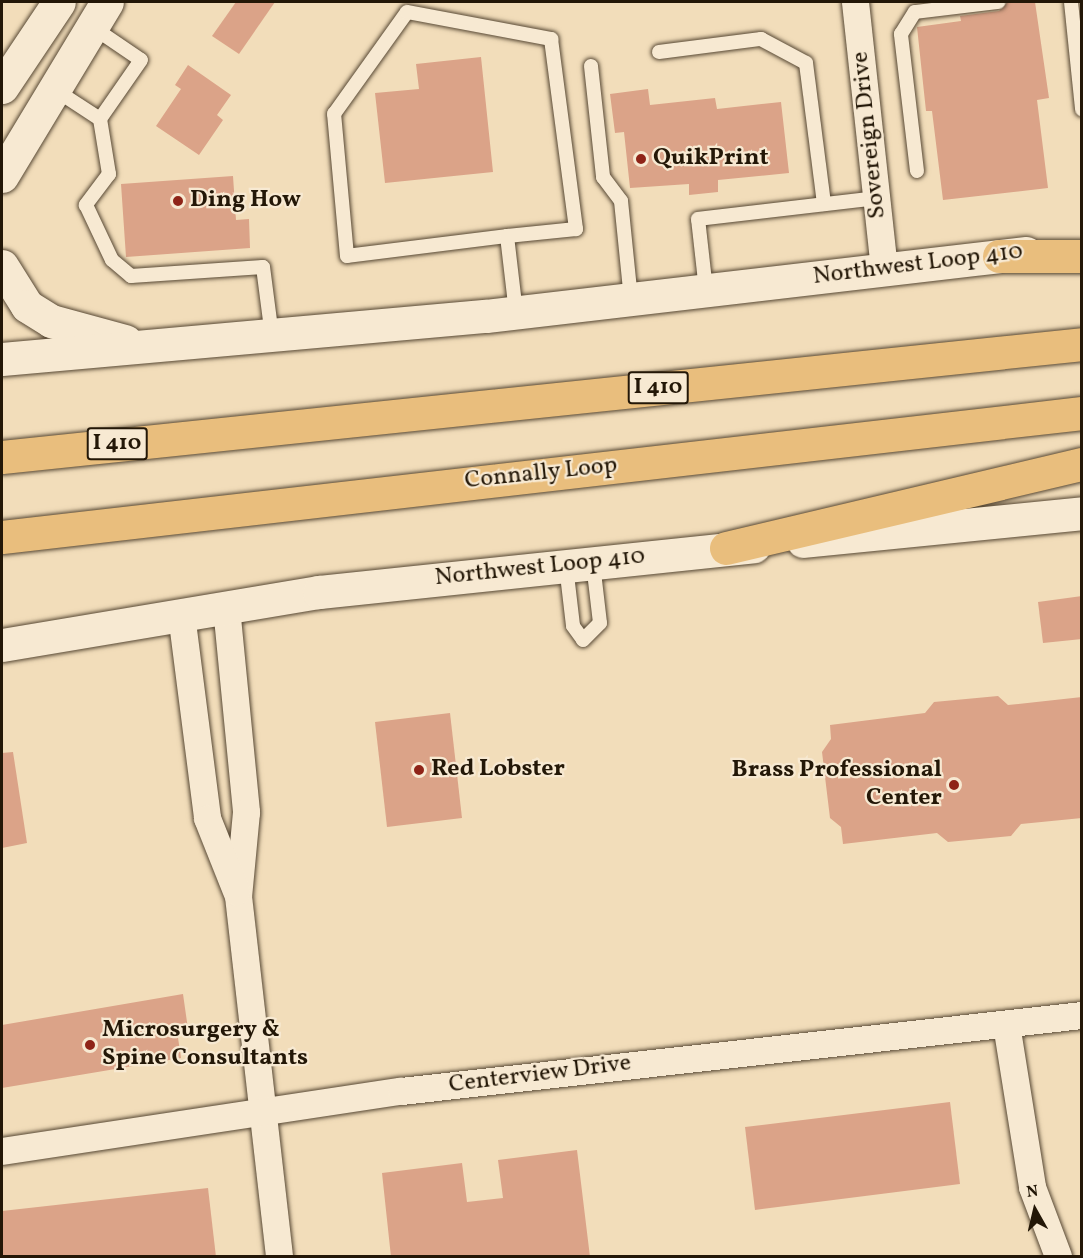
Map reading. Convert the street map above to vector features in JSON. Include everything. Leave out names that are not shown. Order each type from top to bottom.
[{"type":"highway","points":[[999,255],[1082,256]]},
{"type":"highway","name":"I 410","points":[[2,457],[233,430],[1082,344]]},
{"type":"highway","name":"Connally Loop","points":[[2,537],[1082,413]]},
{"type":"highway","points":[[726,548],[1082,464]]},
{"type":"main road","points":[[2,87],[59,2]]},
{"type":"main road","points":[[2,176],[52,88],[99,14]]},
{"type":"main road","name":"Northwest Loop 410","points":[[9,360],[516,313],[1082,246]]},
{"type":"main road","points":[[2,266],[27,306],[51,321],[147,347]]},
{"type":"main road","name":"Northwest Loop 410","points":[[2,645],[319,592],[579,563],[1082,513]]},
{"type":"street","name":"Sovereign Drive","points":[[855,2],[884,269]]},
{"type":"street","points":[[226,607],[246,812],[238,896],[279,1257]]},
{"type":"street","points":[[181,615],[207,818],[238,896]]},
{"type":"street","name":"Centerview Drive","points":[[2,1151],[262,1110],[677,1059],[1082,1015]]},
{"type":"street","points":[[1006,1023],[1032,1187],[1058,1257]]},
{"type":"lane","points":[[917,171],[901,34],[915,12],[998,2]]},
{"type":"lane","points":[[1071,2],[1082,109]]},
{"type":"lane","points":[[407,12],[551,39],[576,229],[507,236],[347,256],[334,114],[407,12]]},
{"type":"lane","points":[[99,14],[141,60],[100,118],[110,174],[86,205],[112,260],[131,276],[263,267],[272,336]]},
{"type":"lane","points":[[659,52],[761,39],[806,63],[824,204]]},
{"type":"lane","points":[[591,66],[603,177],[621,201],[631,299]]},
{"type":"lane","points":[[52,88],[100,118]]},
{"type":"lane","points":[[706,290],[698,219],[877,198]]},
{"type":"lane","points":[[507,236],[516,313]]},
{"type":"building","points":[[236,2],[275,2],[239,54],[212,36]]},
{"type":"building","points":[[1035,2],[1049,98],[1037,100],[1048,188],[943,200],[932,111],[926,111],[917,27],[961,21],[960,16],[999,11],[1007,3]]},
{"type":"building","points":[[481,57],[493,172],[385,183],[375,93],[419,89],[416,64]]},
{"type":"building","points":[[188,65],[231,95],[217,115],[223,120],[199,155],[156,126],[181,89],[175,85]]},
{"type":"building","points":[[648,89],[650,105],[715,98],[717,109],[781,102],[789,173],[718,180],[718,192],[689,195],[689,184],[630,188],[624,132],[615,133],[610,94]]},
{"type":"building","name":"Ding How","points":[[233,176],[236,220],[249,219],[250,248],[126,257],[121,184]]},
{"type":"building","points":[[1082,596],[1082,639],[1043,643],[1038,602]]},
{"type":"building","name":"Brass Professional Center","points":[[998,696],[1008,705],[1082,697],[1082,818],[1021,824],[1011,836],[948,842],[937,833],[843,844],[841,827],[830,818],[822,752],[831,739],[830,725],[925,713],[934,702]]},
{"type":"building","name":"Red Lobster","points":[[450,713],[462,818],[387,827],[375,722]]},
{"type":"building","points":[[13,752],[27,843],[2,848],[2,753]]},
{"type":"building","name":"Microsurgery & Spine Consultants","points":[[183,994],[188,1029],[177,1031],[181,1058],[2,1088],[2,1025]]},
{"type":"building","points":[[950,1102],[960,1184],[755,1210],[745,1127]]},
{"type":"building","points":[[577,1150],[590,1257],[391,1257],[382,1173],[462,1163],[467,1202],[503,1198],[498,1160]]},
{"type":"building","points":[[208,1188],[216,1257],[2,1257],[2,1211]]},
{"type":"place","name":"QuikPrint","points":[[641,159]]},
{"type":"place","name":"Ding How","points":[[178,201]]},
{"type":"place","name":"Red Lobster","points":[[419,770]]},
{"type":"place","name":"Brass Professional Center","points":[[954,785]]},
{"type":"place","name":"Microsurgery & Spine Consultants","points":[[90,1045]]}]
